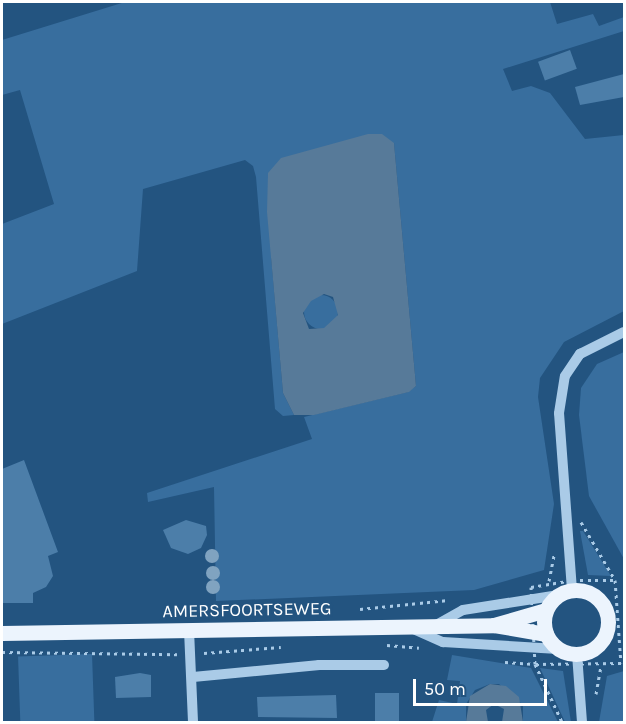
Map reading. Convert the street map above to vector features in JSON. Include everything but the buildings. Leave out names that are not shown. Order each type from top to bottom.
[{"type":"main road","points":[[568,588],[600,600],[618,619],[598,646],[577,660],[558,649],[539,633],[536,608],[568,588]]},
{"type":"main road","name":"AMERSFOORTSEWEG","points":[[494,625],[536,608]]},
{"type":"main road","name":"AMERSFOORTSEWEG","points":[[2,633],[494,625],[539,633]]},
{"type":"street","points":[[568,588],[567,501],[559,413],[565,376],[580,354],[624,332]]},
{"type":"street","points":[[434,626],[463,610],[536,608]]},
{"type":"street","points":[[408,627],[443,642],[558,649]]},
{"type":"street","points":[[189,630],[193,677],[193,723]]},
{"type":"street","points":[[577,660],[582,723]]},
{"type":"street","points":[[193,677],[309,665],[384,665]]},
{"type":"path","points":[[526,664],[577,660],[623,663],[618,619],[619,591],[615,580],[567,501]]},
{"type":"path","points":[[562,723],[535,664],[534,649],[539,633],[533,583],[568,588],[615,580]]},
{"type":"path","points":[[619,591],[624,593]]},
{"type":"path","name":"AMERSFOORTSEWEG","points":[[348,609],[455,599]]},
{"type":"path","points":[[382,644],[422,648]]},
{"type":"path","name":"AMERSFOORTSEWEG","points":[[2,652],[192,654],[287,646]]},
{"type":"shaded area","points":[[125,2],[550,2],[557,24],[593,14],[599,26],[624,17],[624,31],[503,69],[512,91],[531,86],[550,93],[585,139],[624,135],[624,311],[564,342],[540,378],[538,397],[554,504],[544,570],[474,590],[216,601],[214,487],[148,502],[147,493],[312,439],[304,417],[408,392],[416,386],[394,143],[271,256],[283,393],[294,415],[283,416],[275,409],[256,177],[253,166],[245,160],[143,189],[137,271],[2,324],[2,224],[54,204],[20,90],[2,95],[2,40]]},
{"type":"shaded area","points":[[368,134],[382,134],[394,143],[416,386],[409,392],[314,415],[294,415],[283,393],[267,212],[268,173],[281,158]],"holes":[[[324,294],[333,297],[338,315],[324,328],[309,329],[303,313],[311,301]]]},
{"type":"shaded area","points":[[321,295],[333,300],[338,312],[333,324],[321,329],[309,324],[304,312],[309,300]]},
{"type":"shaded area","points":[[624,352],[624,559],[589,496],[579,415],[581,388],[597,364]]},
{"type":"shaded area","points":[[580,531],[583,531],[611,576],[588,575]]},
{"type":"shaded area","points":[[92,654],[94,722],[20,722],[18,657]]},
{"type":"shaded area","points":[[452,655],[531,668],[558,722],[523,722],[523,705],[499,684],[490,684],[475,690],[466,704],[466,722],[432,722],[439,700],[457,704],[460,681],[447,680]]},
{"type":"shaded area","points":[[540,668],[563,671],[571,722],[565,722]]},
{"type":"shaded area","points":[[624,671],[624,722],[599,722],[607,676]]},
{"type":"shaded area","points":[[490,684],[506,686],[519,697],[523,722],[502,722],[504,709],[494,704],[486,710],[488,722],[466,722],[470,696]]}]
